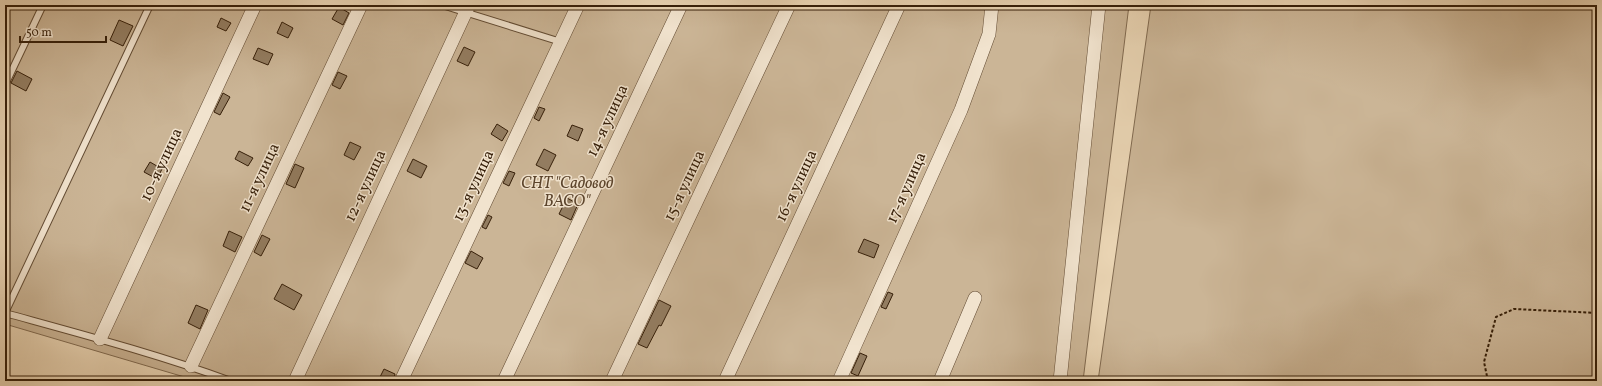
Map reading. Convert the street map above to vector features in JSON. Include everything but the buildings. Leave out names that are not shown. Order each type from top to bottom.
[{"type":"street","name":"10-я улица","points":[[100,339],[255,5]]},
{"type":"street","name":"11-я улица","points":[[191,366],[361,5]]},
{"type":"street","name":"13-я улица","points":[[400,381],[578,5]]},
{"type":"street","name":"14-я улица","points":[[504,381],[681,5]]},
{"type":"street","name":"15-я улица","points":[[612,381],[789,5]]},
{"type":"street","name":"16-я улица","points":[[725,381],[900,5]]},
{"type":"street","name":"17-я улица","points":[[839,381],[961,110],[988,34],[992,5]]},
{"type":"street","points":[[1060,381],[1099,5]]},
{"type":"street","name":"12-я улица","points":[[295,381],[467,8]]},
{"type":"street","points":[[940,381],[976,298]]},
{"type":"lane","points":[[5,85],[43,5]]},
{"type":"lane","points":[[150,5],[5,313],[191,366],[231,381]]},
{"type":"lane","points":[[442,5],[467,8],[561,42]]},
{"type":"path","points":[[1488,381],[1484,362],[1496,317],[1514,309],[1597,313]]},
{"type":"green space","name":"СНТ \"Садовод ВАСО\"","points":[[5,5],[1129,5],[1083,381],[198,381],[5,324]]},
{"type":"green space","points":[[1151,5],[1597,5],[1597,381],[1098,381]]}]
